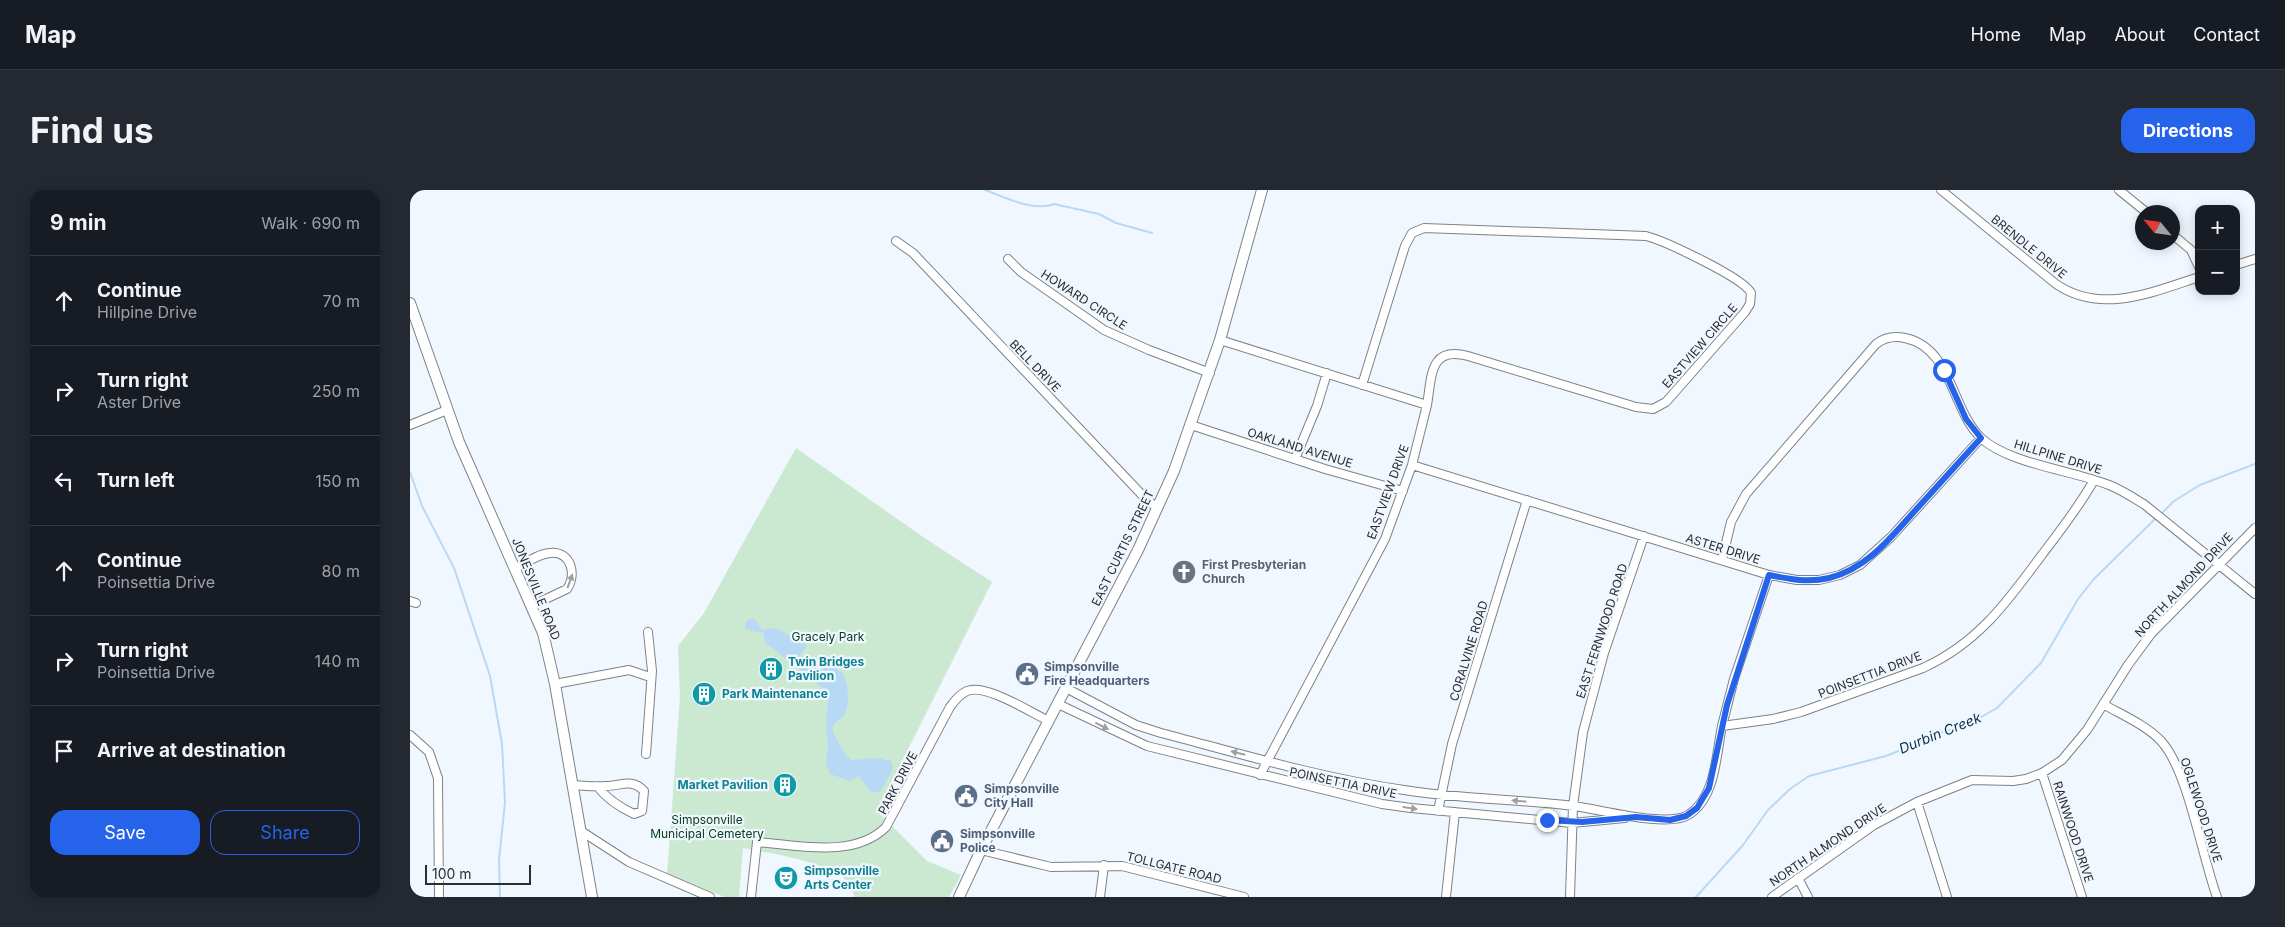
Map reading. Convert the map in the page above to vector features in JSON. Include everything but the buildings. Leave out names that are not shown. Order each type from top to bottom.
[{"type":"main road","name":"EAST CURTIS STREET","points":[[959,897],[981,850],[1138,550],[1157,508],[1210,373],[1262,190]]},
{"type":"main road","name":"JONESVILLE ROAD","points":[[410,303],[447,410],[543,633],[555,684],[592,897]]},
{"type":"street","name":"BRENDLE DRIVE","points":[[1941,190],[2056,284],[2073,294],[2086,298],[2123,300],[2195,278]]},
{"type":"street","points":[[2119,190],[2137,205]]},
{"type":"street","name":"EASTVIEW CIRCLE","points":[[1362,385],[1405,246],[1410,236],[1424,228],[1646,236],[1664,242],[1728,274],[1744,284],[1751,293],[1750,304],[1745,312],[1666,402],[1657,408],[1636,408],[1452,353],[1443,355],[1438,359],[1431,381],[1427,405]]},
{"type":"street","name":"BELL DRIVE","points":[[896,241],[913,253],[1144,497],[1157,508]]},
{"type":"street","points":[[2180,241],[2191,250],[2195,258]]},
{"type":"street","name":"HOWARD CIRCLE","points":[[1008,259],[1021,272],[1104,330],[1149,350],[1210,373]]},
{"type":"street","points":[[2240,264],[2255,259]]},
{"type":"street","name":"HILLPINE DRIVE","points":[[1722,560],[1731,522],[1746,494],[1880,341],[1902,337],[1927,349],[1944,370],[1966,419],[1981,438],[2010,455],[2094,480],[2130,495],[2154,512],[2255,594]]},
{"type":"street","points":[[1220,340],[1427,405]]},
{"type":"street","points":[[1295,459],[1317,406],[1327,373]]},
{"type":"street","name":"EASTVIEW DRIVE","points":[[1260,775],[1374,563],[1412,464],[1427,405]]},
{"type":"street","points":[[410,425],[447,410]]},
{"type":"street","name":"OAKLAND AVENUE","points":[[1191,425],[1402,491]]},
{"type":"street","name":"ASTER DRIVE","points":[[1412,464],[1769,575],[1797,580],[1819,580],[1840,574],[1860,565],[1891,537],[1981,438]]},
{"type":"street","name":"POINSETTIA DRIVE","points":[[1066,688],[1144,728],[1268,761],[1355,781],[1441,794],[1573,806],[1636,817],[1677,819],[1686,816],[1697,808],[1709,788],[1722,726],[1773,720],[1801,712],[1923,668],[1957,650],[1986,625],[2012,596],[2078,506],[2094,480]]},
{"type":"street","name":"CORALVINE ROAD","points":[[1438,811],[1452,744],[1527,500]]},
{"type":"street","name":"NORTH ALMOND DRIVE","points":[[1772,897],[1874,825],[1917,802],[1972,780],[2012,781],[2042,773],[2062,760],[2076,746],[2151,634],[2255,528]]},
{"type":"street","name":"EAST FERNWOOD ROAD","points":[[1570,897],[1573,806],[1587,717],[1604,653],[1644,536]]},
{"type":"street","points":[[514,568],[552,553],[562,556],[571,564],[573,574],[567,589],[531,606]]},
{"type":"street","points":[[1722,726],[1734,679],[1769,575]]},
{"type":"street","points":[[646,754],[650,677],[648,632]]},
{"type":"street","points":[[555,684],[628,670],[650,677]]},
{"type":"street","name":"PARK DRIVE","points":[[751,897],[757,842],[845,846],[858,844],[882,832],[950,707],[958,697],[969,690],[980,690],[1003,697],[1049,721]]},
{"type":"street","name":"POINSETTIA DRIVE","points":[[1058,704],[1147,746],[1382,804],[1572,823],[1636,817]]},
{"type":"street","name":"OGLEWOOD DRIVE","points":[[2103,704],[2150,732],[2170,753],[2186,797],[2217,897]]},
{"type":"street","points":[[410,736],[428,752],[438,778],[439,897]]},
{"type":"street","name":"RAINWOOD DRIVE","points":[[2042,773],[2082,897]]},
{"type":"street","points":[[573,785],[608,786],[621,782],[638,785],[644,792],[642,811],[634,814],[621,808],[605,796],[597,786]]},
{"type":"street","points":[[1917,802],[1947,897]]},
{"type":"street","points":[[1446,897],[1455,812]]},
{"type":"street","points":[[581,831],[630,862],[710,897]]},
{"type":"street","name":"TOLLGATE ROAD","points":[[981,850],[1050,867],[1122,866],[1244,897]]},
{"type":"street","points":[[1100,897],[1104,865]]},
{"type":"street","points":[[1798,878],[1808,897]]},
{"type":"green space","name":"Gracely Park","points":[[796,448],[926,539],[992,582],[877,811],[927,861],[961,875],[949,897],[855,897],[846,880],[837,873],[782,855],[743,848],[739,897],[725,897],[667,875],[680,697],[678,646],[704,613]]},
{"type":"water","points":[[750,619],[755,619],[762,630],[775,628],[805,644],[806,647],[799,657],[805,664],[813,666],[825,663],[842,672],[846,682],[848,699],[843,716],[833,726],[834,733],[842,749],[851,760],[877,758],[891,761],[893,769],[881,791],[872,793],[859,776],[850,781],[830,774],[826,763],[828,747],[826,723],[829,692],[806,677],[792,660],[787,660],[765,642],[763,633],[745,629],[746,622]]},
{"type":"waterway","points":[[985,190],[1028,205],[1046,206],[1054,204],[1099,214],[1116,223],[1152,233]]},
{"type":"waterway","name":"Durbin Creek","points":[[2160,515],[2174,501],[2200,485],[2255,464]]},
{"type":"waterway","points":[[410,472],[422,506],[454,568],[490,676],[502,744],[505,802],[499,860],[500,897]]},
{"type":"waterway","name":"Durbin Creek","points":[[1696,897],[1743,845],[1768,810],[1790,789],[1809,776],[1886,756],[1906,748],[1916,740],[1969,724],[1997,708],[2041,663],[2078,599],[2094,579],[2156,518]]},
{"type":"place","name":"First Presbyterian Church","points":[[1184,572]]},
{"type":"place","name":"Twin Bridges Pavilion","points":[[771,669]]},
{"type":"place","name":"Simpsonville Fire Headquarters","points":[[1027,674]]},
{"type":"place","name":"Park Maintenance","points":[[704,694]]},
{"type":"place","name":"Market Pavilion","points":[[785,785]]},
{"type":"place","name":"Simpsonville City Hall","points":[[966,796]]},
{"type":"place","name":"Simpsonville Police","points":[[942,841]]},
{"type":"place","name":"Simpsonville Arts Center","points":[[786,878]]},
{"type":"route","points":[[1547,820],[1572,823],[1636,817],[1670,820],[1689,815],[1697,808],[1706,796],[1712,779],[1734,679],[1769,575],[1797,580],[1819,580],[1851,570],[1860,565],[1891,537],[1981,438],[1966,419],[1944,370]]},
{"type":"park label","name":"Simpsonville Municipal Cemetery","points":[[707,827]]}]
